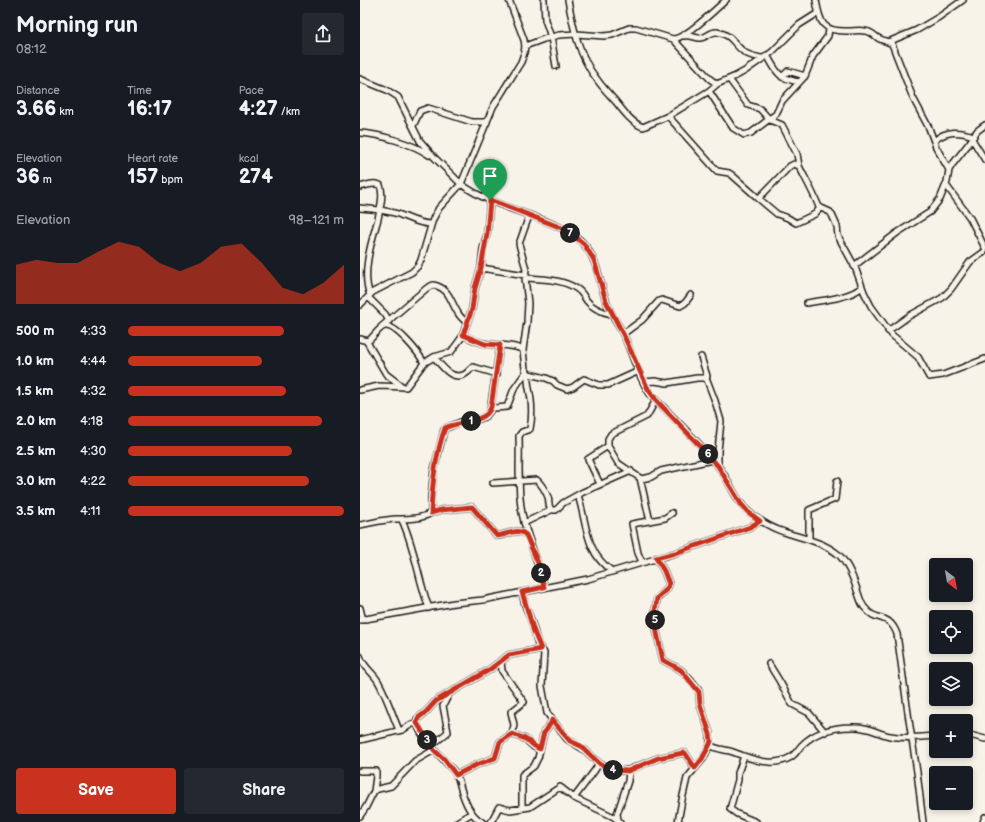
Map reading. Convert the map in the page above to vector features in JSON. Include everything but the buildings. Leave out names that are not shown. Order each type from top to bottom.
[{"type":"street","points":[[360,305],[369,296],[412,272],[418,266],[430,233],[431,224],[440,208],[462,184],[494,107],[521,62],[525,46],[509,0]]},
{"type":"street","points":[[544,0],[545,20],[551,37],[556,66]]},
{"type":"street","points":[[568,0],[579,47],[595,78],[622,109],[639,125],[645,127],[668,116],[710,91],[717,84],[740,73],[765,57],[799,24],[818,13]]},
{"type":"street","points":[[684,36],[726,0]]},
{"type":"street","points":[[816,0],[818,13],[823,23],[829,29],[839,31],[867,31],[879,39],[892,44],[913,98],[938,152],[949,170]]},
{"type":"street","points":[[888,42],[917,30],[939,17],[962,0]]},
{"type":"street","points":[[525,46],[551,37],[566,34],[607,36],[632,28],[673,40],[710,79],[717,84]]},
{"type":"street","points":[[710,91],[733,128],[744,135],[751,133],[776,114],[785,97],[805,76],[813,56],[828,36],[829,29]]},
{"type":"street","points":[[673,40],[689,35],[703,38],[711,32],[729,36],[745,53],[765,57],[782,77],[799,82]]},
{"type":"street","points":[[782,77],[788,71],[805,76]]},
{"type":"street","points":[[360,79],[387,90],[398,97],[420,141],[462,184],[477,194],[490,200],[567,231],[584,244],[594,260],[606,301],[623,334],[644,382],[656,400],[718,466],[741,504],[748,512],[760,521],[779,530],[810,539],[840,556],[850,570],[865,609],[871,614],[887,620],[894,626],[897,634],[912,737],[922,822]]},
{"type":"street","points":[[729,79],[748,105],[760,109],[770,120],[784,128],[797,154],[799,166],[806,181],[813,190],[820,208],[831,213],[837,226],[838,236],[854,266],[871,306],[888,331],[900,343],[918,357],[930,377],[939,376],[985,359]]},
{"type":"street","points":[[413,126],[420,111],[424,108],[472,122],[487,122]]},
{"type":"street","points":[[668,116],[717,171],[732,175],[777,214],[796,223],[814,214],[820,208]]},
{"type":"street","points":[[854,266],[897,233],[926,215],[940,199],[946,185],[949,170],[958,156],[978,129],[985,125]]},
{"type":"street","points":[[934,141],[941,135],[950,132],[961,132],[973,137],[985,160]]},
{"type":"street","points":[[360,133],[374,135],[406,144],[434,157]]},
{"type":"street","points":[[758,198],[790,166],[794,164],[799,166]]},
{"type":"street","points":[[360,187],[374,184],[380,185],[382,197],[380,210],[368,257],[368,288],[369,296],[385,314],[389,321]]},
{"type":"street","points":[[888,331],[909,316],[942,298],[951,289],[970,262],[985,251],[983,240],[970,218],[946,185]]},
{"type":"street","points":[[360,390],[379,386],[406,386],[424,363],[434,357],[451,352],[463,335],[472,309],[475,288],[481,268],[487,234],[490,200]]},
{"type":"street","points":[[360,208],[399,214],[421,224],[431,224]]},
{"type":"street","points":[[529,216],[519,244],[526,269],[528,303],[523,350],[524,369],[527,373],[531,402],[531,420],[530,429],[522,432],[519,436],[518,482],[519,498],[526,535],[538,563],[544,587]]},
{"type":"street","points":[[481,268],[549,280],[576,288],[588,302],[598,310],[612,314]]},
{"type":"street","points":[[367,342],[427,288],[433,285],[445,290],[457,313],[467,323]]},
{"type":"street","points":[[807,303],[829,300],[856,291],[862,287]]},
{"type":"street","points":[[623,334],[638,324],[659,301],[662,300],[680,306],[691,295]]},
{"type":"street","points":[[381,328],[385,326],[389,327],[406,340],[414,348],[424,363]]},
{"type":"street","points":[[463,335],[485,344],[515,347],[523,350]]},
{"type":"street","points":[[360,339],[367,342],[386,374],[403,387]]},
{"type":"street","points":[[431,513],[434,470],[445,428],[460,422],[482,418],[488,414],[491,407],[497,374],[500,345]]},
{"type":"street","points":[[434,357],[448,372],[455,376],[464,375],[474,367],[497,374]]},
{"type":"street","points":[[701,357],[707,376],[706,379],[712,391],[721,421],[718,466]]},
{"type":"street","points":[[527,373],[546,378],[567,389],[573,387],[584,379],[599,385],[608,385],[640,371]]},
{"type":"street","points":[[491,407],[507,407],[514,390],[527,373]]},
{"type":"street","points":[[644,382],[656,381],[667,383],[694,379],[706,379]]},
{"type":"street","points":[[650,521],[641,479],[617,461],[608,446],[608,439],[611,434],[647,416],[656,400]]},
{"type":"street","points":[[600,484],[588,459],[608,446]]},
{"type":"street","points":[[641,479],[651,477],[661,471],[712,460]]},
{"type":"street","points":[[524,523],[551,510],[556,510],[563,503],[578,495],[631,471]]},
{"type":"street","points":[[493,483],[537,480],[548,498],[548,504],[551,510]]},
{"type":"street","points":[[810,539],[809,510],[835,499],[837,481]]},
{"type":"street","points":[[578,495],[586,531],[594,552],[606,567],[612,571]]},
{"type":"street","points":[[360,525],[426,516],[441,510],[472,507],[497,536],[518,531],[523,532],[526,535]]},
{"type":"street","points":[[642,562],[638,553],[632,525],[665,518],[672,513]]},
{"type":"street","points":[[402,520],[408,532],[422,590],[429,608]]},
{"type":"street","points":[[360,608],[361,620],[454,603],[483,600],[593,578],[675,553],[750,527],[760,521]]},
{"type":"street","points":[[656,558],[664,571],[669,584],[667,589],[657,598],[655,612],[657,633],[663,660],[681,670],[697,688],[699,692],[700,704],[710,734],[710,744],[702,759],[687,778],[678,822]]},
{"type":"street","points":[[522,592],[534,632],[544,655],[542,691],[547,713],[570,741],[581,746],[600,764],[613,770],[629,770],[658,758],[683,753],[685,753],[695,768]]},
{"type":"street","points":[[482,822],[472,813],[456,775],[444,759],[432,748],[417,723],[418,718],[434,703],[512,654],[541,649]]},
{"type":"street","points":[[360,656],[364,666],[374,675],[383,689],[399,730]]},
{"type":"street","points":[[456,775],[495,758],[500,742],[512,734],[514,725],[511,712],[524,702],[502,671],[501,661]]},
{"type":"street","points":[[769,664],[792,704],[809,713],[825,732]]},
{"type":"street","points":[[374,791],[391,786],[415,761],[432,748],[448,732],[442,706],[449,694]]},
{"type":"street","points":[[522,808],[522,775],[534,766],[544,732],[552,720]]},
{"type":"street","points":[[360,740],[383,735],[417,723]]},
{"type":"street","points":[[710,744],[718,749],[732,751],[766,762],[789,758],[814,736],[841,728],[863,727],[892,737],[929,736]]},
{"type":"street","points":[[512,734],[525,738],[540,749]]},
{"type":"street","points":[[973,736],[985,739]]},
{"type":"street","points":[[744,756],[738,773],[738,780],[730,809],[736,814],[756,822]]},
{"type":"street","points":[[574,798],[596,770],[599,763]]},
{"type":"street","points":[[619,821],[617,814],[628,781],[629,770]]},
{"type":"street","points":[[360,771],[376,771],[374,791],[360,816]]},
{"type":"street","points":[[490,822],[500,807],[510,810],[535,804],[560,787],[574,798],[619,821]]},
{"type":"street","points":[[457,822],[472,813]]},
{"type":"street","points":[[983,822],[985,817]]},
{"type":"route","points":[[490,200],[562,228],[584,244],[594,260],[606,301],[651,395],[718,466],[741,504],[748,512],[760,521],[750,527],[675,553],[656,558],[664,571],[669,584],[667,589],[657,598],[655,612],[657,633],[663,660],[681,670],[697,688],[700,697],[700,704],[705,715],[710,734],[710,744],[695,768],[685,753],[683,753],[658,758],[628,771],[613,770],[600,764],[581,746],[570,741],[552,720],[550,726],[544,732],[540,749],[525,738],[512,734],[500,742],[497,756],[493,760],[476,765],[456,775],[450,766],[437,754],[427,741],[417,723],[418,718],[436,701],[489,670],[509,655],[518,652],[541,649],[525,605],[522,592],[544,587],[538,563],[526,535],[523,532],[518,531],[497,536],[476,510],[470,506],[431,513],[434,470],[445,428],[460,422],[482,418],[488,414],[491,407],[500,345],[481,343],[463,335],[472,309],[475,288],[481,268],[483,249],[487,234],[490,200]]}]
